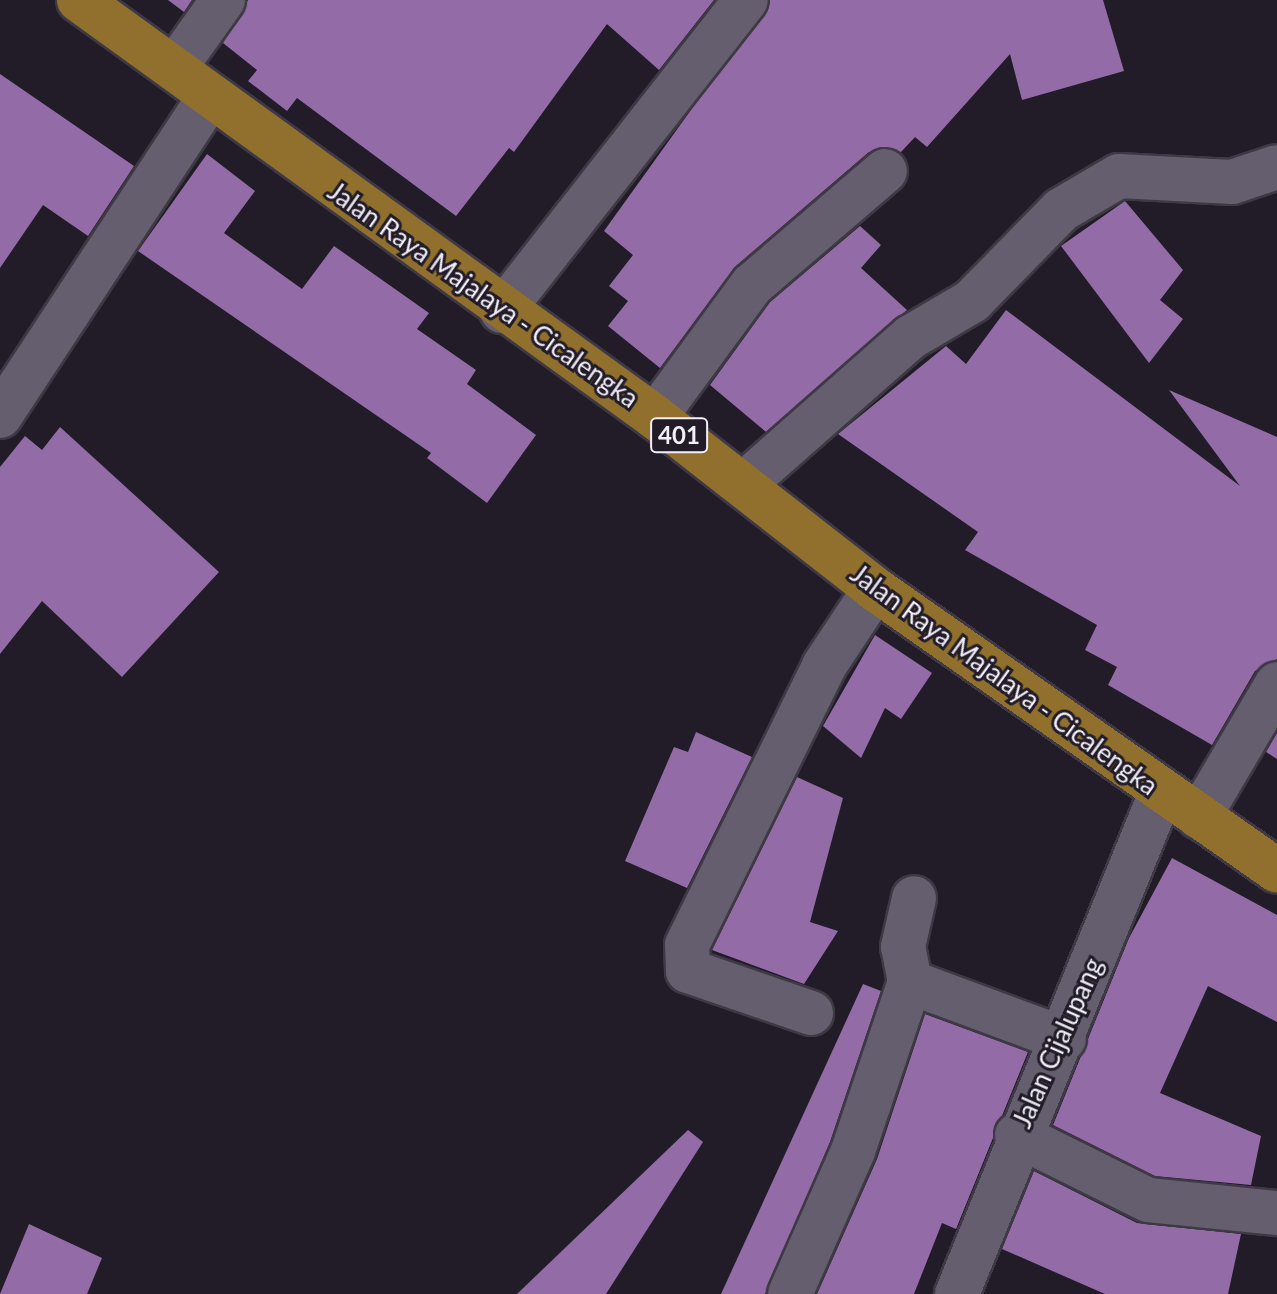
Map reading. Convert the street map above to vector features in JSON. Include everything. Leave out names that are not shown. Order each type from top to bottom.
[{"type":"main road","name":"Jalan Raya Majalaya - Cicalengka","points":[[79,0],[176,66],[208,99],[655,417],[875,589],[1020,684],[1161,793],[1277,871]]},
{"type":"street","points":[[176,66],[223,0]]},
{"type":"street","points":[[502,311],[746,0]]},
{"type":"street","points":[[0,416],[208,99]]},
{"type":"street","points":[[744,484],[911,337],[972,301],[1061,210],[1119,176],[1232,182],[1277,167]]},
{"type":"street","points":[[655,417],[752,285],[885,171]]},
{"type":"street","points":[[811,1013],[688,971],[687,945],[817,679],[875,589]]},
{"type":"street","points":[[1199,817],[1277,684]]},
{"type":"street","name":"Jalan Cijalupang","points":[[957,1294],[1017,1135],[1064,1039],[1161,793]]},
{"type":"street","points":[[790,1294],[853,1151],[910,982],[903,947],[914,898]]},
{"type":"street","points":[[910,982],[1064,1039]]},
{"type":"street","points":[[1017,1135],[1148,1200],[1277,1213]]},
{"type":"building","points":[[168,0],[192,0],[184,12]]},
{"type":"building","points":[[248,0],[714,0],[659,70],[607,24],[514,152],[509,148],[456,216],[297,98],[287,111],[248,81],[257,70],[223,43]]},
{"type":"building","points":[[770,0],[1103,0],[1124,71],[1022,100],[1010,54],[927,147],[915,137],[901,152],[869,152],[736,266],[660,368],[608,326],[628,301],[609,286],[633,255],[604,231]]},
{"type":"building","points":[[0,74],[134,166],[88,236],[43,205],[0,268]]},
{"type":"building","points":[[207,154],[255,191],[224,233],[302,289],[334,246],[429,313],[417,329],[476,370],[467,384],[536,435],[487,503],[427,458],[431,453],[138,251]]},
{"type":"building","points":[[1125,201],[1183,270],[1160,300],[1183,319],[1149,363],[1061,246]]},
{"type":"building","points":[[860,226],[881,245],[861,268],[907,310],[766,432],[710,385],[770,302]]},
{"type":"building","points":[[1006,310],[1240,486],[1169,390],[1277,437],[1277,659],[1255,671],[1212,745],[1108,685],[1117,667],[1085,650],[1097,625],[965,550],[978,532],[838,434],[946,346],[966,364]]},
{"type":"building","points":[[60,427],[219,572],[122,677],[42,601],[0,654],[0,467],[25,436],[42,450]]},
{"type":"building","points":[[875,635],[932,673],[901,719],[885,708],[861,758],[823,726]]},
{"type":"building","points":[[696,732],[752,757],[687,888],[625,861],[674,747],[688,752]]},
{"type":"building","points":[[1277,733],[1277,759],[1266,752]]},
{"type":"building","points":[[797,777],[843,798],[810,922],[838,931],[804,984],[712,950]]},
{"type":"building","points":[[1172,858],[1277,915],[1277,1022],[1208,986],[1160,1093],[1261,1136],[1251,1185],[1155,1176],[1053,1125],[1129,938]]},
{"type":"building","points":[[863,984],[881,991],[830,1142],[765,1294],[721,1294]]},
{"type":"building","points":[[925,1014],[1028,1052],[956,1229],[942,1223],[914,1294],[817,1294],[877,1159]]},
{"type":"building","points":[[688,1130],[703,1142],[606,1294],[517,1294]]},
{"type":"building","points":[[1034,1171],[1137,1223],[1241,1234],[1228,1294],[1105,1294],[1002,1249]]},
{"type":"building","points":[[29,1224],[102,1258],[87,1294],[0,1294]]}]
